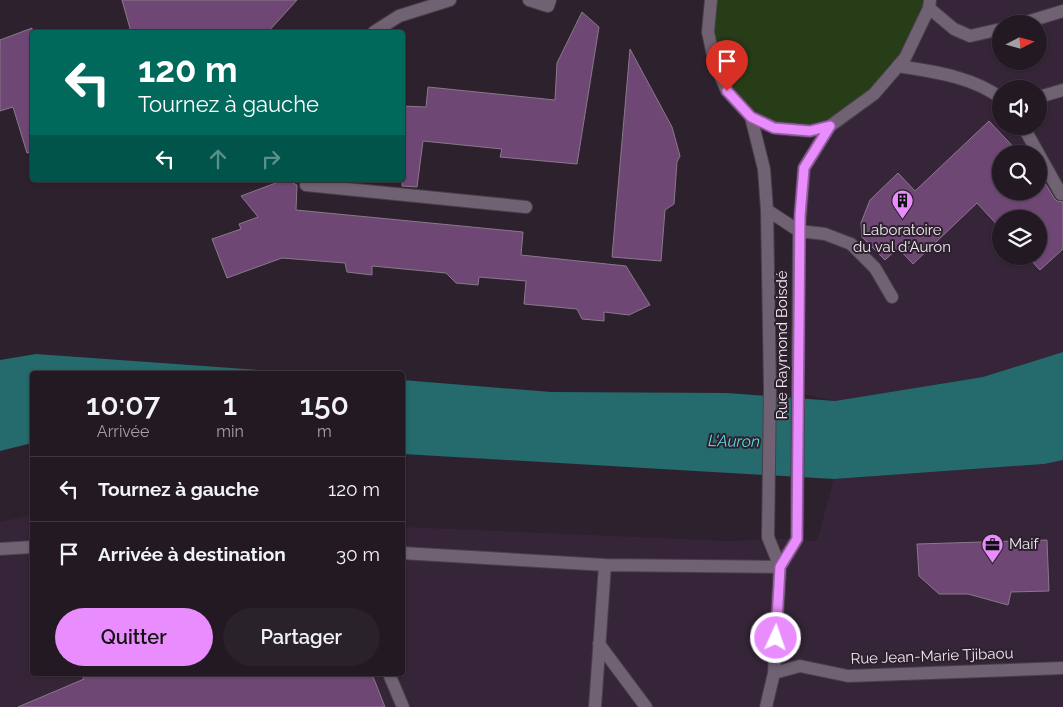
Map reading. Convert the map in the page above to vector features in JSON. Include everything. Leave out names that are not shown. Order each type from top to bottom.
[{"type":"street","points":[[377,30],[399,16],[450,0]]},
{"type":"street","points":[[529,0],[548,6],[550,0]]},
{"type":"street","points":[[710,0],[708,32],[714,60],[727,91],[751,117],[774,128],[810,131],[830,126],[874,94],[905,58],[930,4],[954,28],[970,36],[992,32]]},
{"type":"street","points":[[1048,16],[1063,11]]},
{"type":"street","points":[[898,66],[965,80],[992,91]]},
{"type":"street","points":[[1047,95],[1063,90]]},
{"type":"street","name":"Rue Raymond Boisdé","points":[[751,117],[764,169],[767,210],[770,389],[768,537],[780,567],[774,673],[766,707]]},
{"type":"street","name":"Rue Raymond Boisdé","points":[[780,567],[797,539],[799,231],[804,168],[830,126]]},
{"type":"street","points":[[1028,135],[1063,193]]},
{"type":"street","points":[[307,182],[306,185],[526,208]]},
{"type":"street","points":[[767,210],[799,231],[825,234],[851,244],[875,268],[892,297]]},
{"type":"street","points":[[0,549],[30,547]]},
{"type":"street","points":[[405,552],[605,565],[780,567]]},
{"type":"street","points":[[595,707],[605,565]]},
{"type":"street","points":[[599,644],[646,707]]},
{"type":"street","name":"Rue Jean-Marie Tjibaou","points":[[774,673],[800,666],[848,676],[1063,668]]},
{"type":"street","points":[[390,676],[403,707]]},
{"type":"shaded area","points":[[711,0],[930,0],[905,58],[874,94],[810,131],[751,117],[714,60]]},
{"type":"shaded area","points":[[930,0],[1063,0],[1063,352],[983,377],[835,401],[798,393],[804,168]]},
{"type":"shaded area","points":[[1063,460],[1063,707],[0,707],[0,522],[30,515],[30,676],[405,676],[405,527],[729,541],[780,539],[817,541],[834,479],[1044,464]]},
{"type":"water","name":"L'Auron","points":[[1063,352],[1063,460],[1044,464],[834,479],[405,454],[405,380],[551,392],[727,393],[835,401],[983,377]]},
{"type":"water","points":[[36,354],[272,371],[30,371],[30,444],[0,451],[0,360]]},
{"type":"building","points":[[122,0],[297,0],[270,30],[130,30]]},
{"type":"building","points":[[582,12],[599,27],[577,164],[500,157],[502,149],[423,141],[417,187],[402,186],[402,182],[405,182],[405,106],[426,107],[428,87],[555,100],[557,63]]},
{"type":"building","points":[[32,28],[30,30],[30,152],[27,153],[13,107],[0,111],[0,40]]},
{"type":"building","points":[[630,49],[672,127],[680,156],[677,162],[674,204],[665,210],[661,261],[612,257]]},
{"type":"building","points":[[989,121],[992,124],[992,135],[1002,135],[1012,145],[992,145],[992,200],[1047,200],[1047,186],[1057,201],[1063,202],[1063,249],[1047,264],[1047,210],[992,210],[992,219],[977,203],[913,264],[898,248],[885,260],[862,237],[861,223],[870,200],[898,173],[915,191]]},
{"type":"building","points":[[278,182],[291,182],[297,185],[296,210],[523,232],[521,255],[626,266],[650,305],[629,315],[604,312],[604,321],[582,319],[577,309],[524,304],[526,281],[479,277],[478,285],[456,283],[446,273],[372,266],[372,275],[347,272],[345,263],[282,258],[227,278],[212,239],[241,229],[239,224],[258,217],[241,196]]},
{"type":"building","points":[[1035,265],[1045,265],[1040,270]]},
{"type":"building","name":"Maif","points":[[1047,540],[1049,591],[1011,592],[1008,605],[968,594],[939,594],[919,576],[917,544]]},
{"type":"building","points":[[82,676],[373,676],[385,707],[18,707],[84,679]]},
{"type":"place","name":"Laboratoire du val d'Auron","points":[[902,220]]},
{"type":"place","name":"Maif","points":[[993,563]]},
{"type":"route","points":[[727,91],[751,117],[774,128],[810,131],[830,126],[804,168],[799,231],[797,539],[780,567],[776,638]]}]
